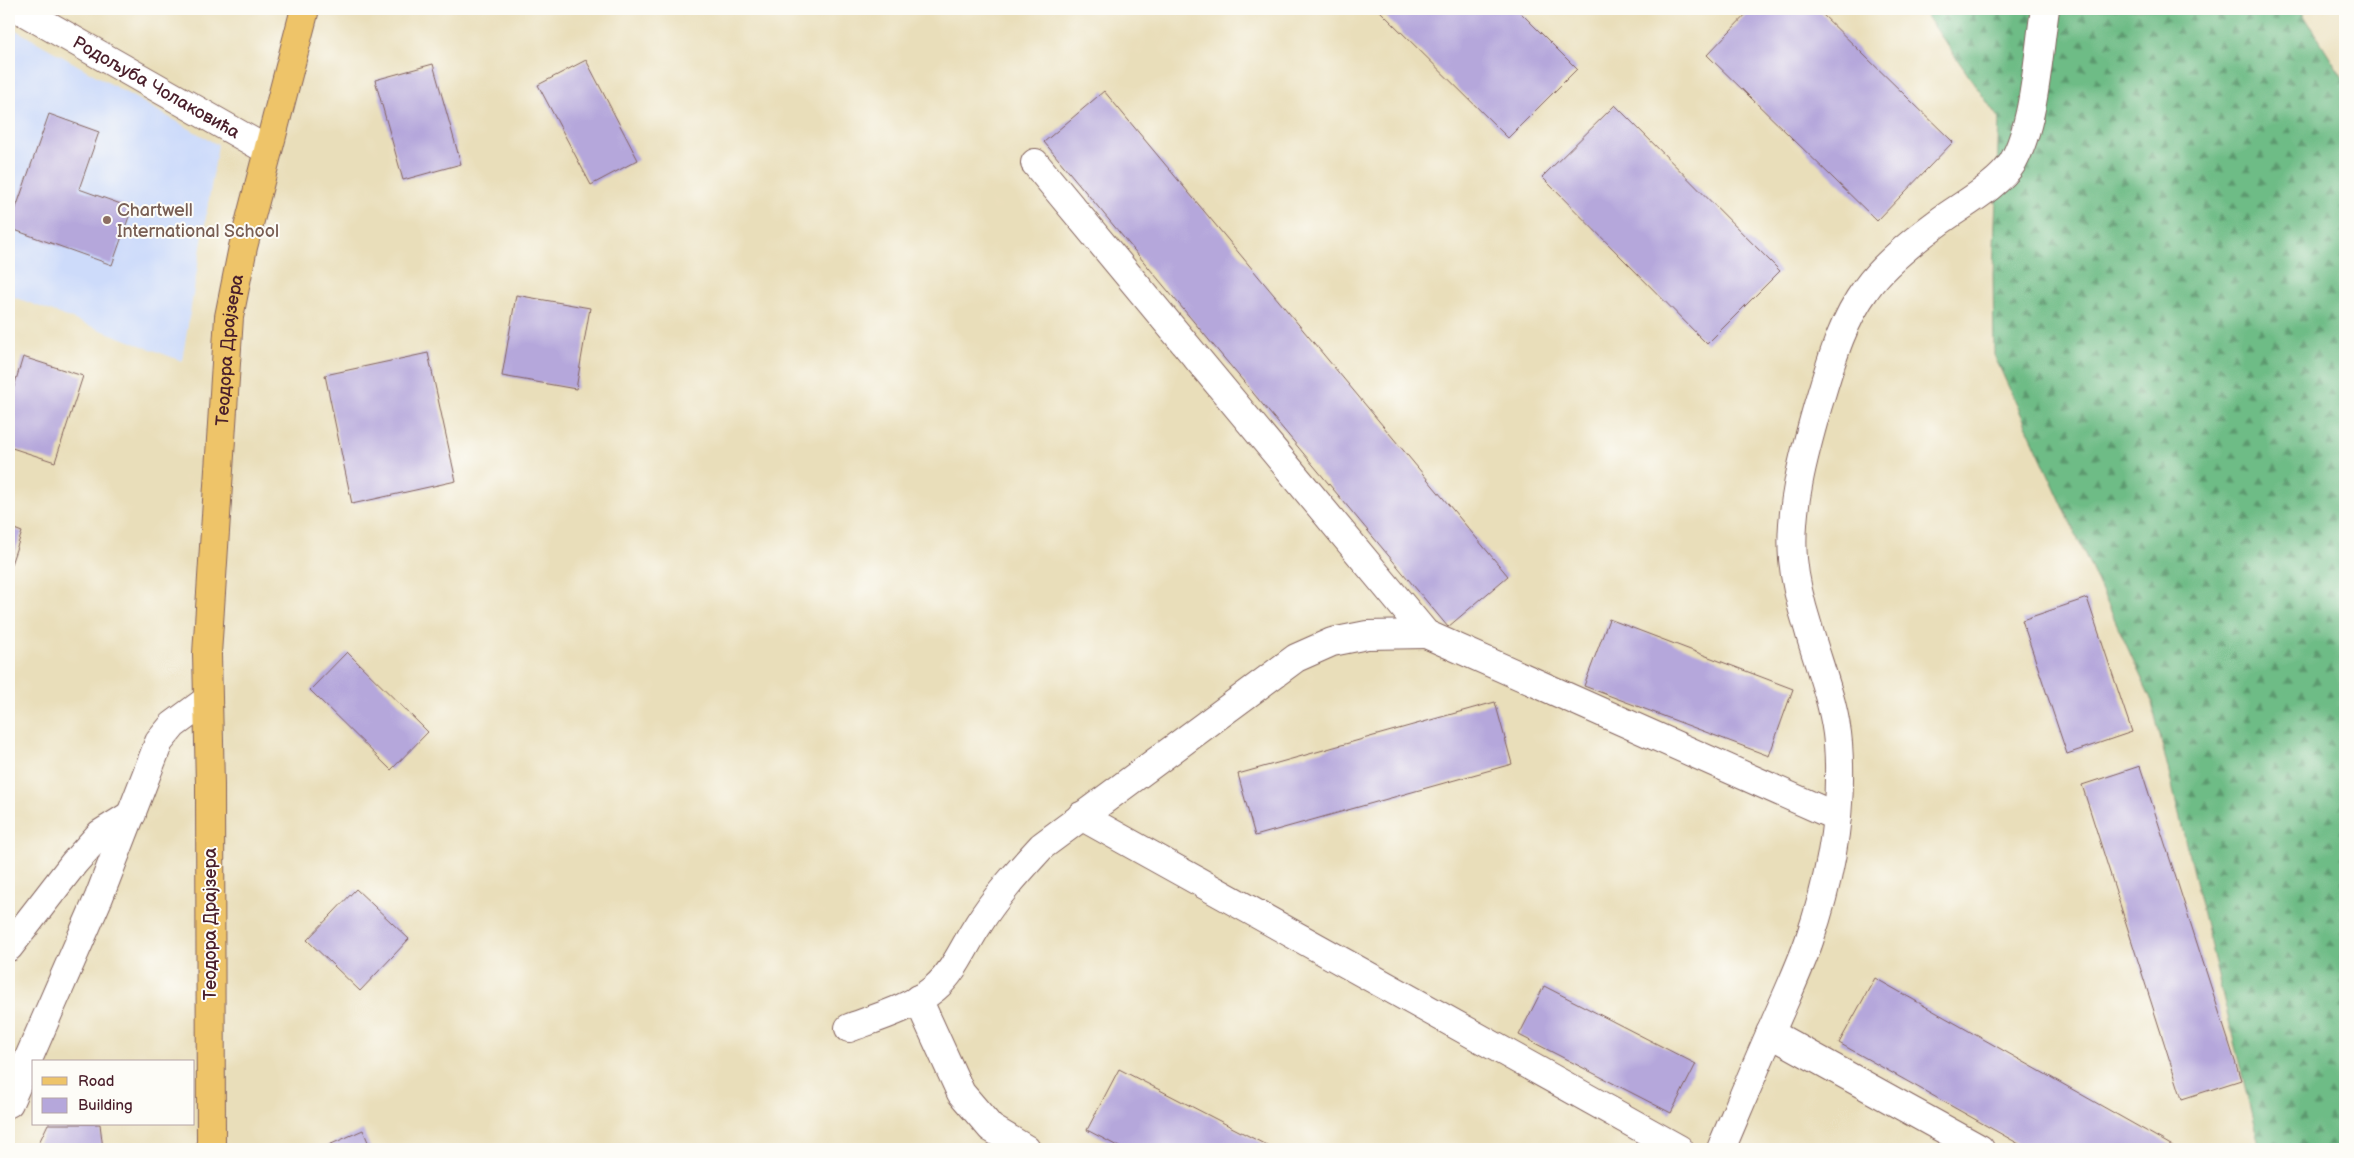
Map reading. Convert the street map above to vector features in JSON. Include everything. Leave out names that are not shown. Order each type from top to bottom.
[{"type":"main road","name":"Теодора Драјзера","points":[[211,1149],[210,785],[207,654],[229,317],[243,247],[305,9]]},
{"type":"street","name":"Родољуба Чолаковића","points":[[18,9],[268,150]]},
{"type":"street","points":[[1721,1149],[1808,943],[1826,884],[1837,817],[1838,740],[1824,677],[1807,626],[1793,561],[1793,536],[1798,484],[1808,445],[1841,336],[1852,311],[1867,287],[1915,240],[1972,199],[2011,165],[2021,143],[2029,116],[2045,9]]},
{"type":"street","points":[[1035,163],[1426,634]]},
{"type":"street","points":[[849,1028],[904,1008],[936,988],[955,966],[978,925],[1007,884],[1042,846],[1296,658],[1332,642],[1367,635],[1426,634],[1837,817]]},
{"type":"street","points":[[9,1103],[99,897],[159,742],[172,725],[207,700]]},
{"type":"street","points":[[9,947],[69,870],[100,834],[132,814]]},
{"type":"street","points":[[1082,816],[1679,1149]]},
{"type":"street","points":[[918,999],[961,1093],[991,1128],[1026,1149]]},
{"type":"street","points":[[1770,1033],[1980,1149]]},
{"type":"shaded area","name":"Chartwell International School","points":[[14,29],[218,145],[182,361],[9,295],[9,45]]},
{"type":"green space","points":[[1922,9],[2300,9],[2345,81],[2345,1149],[2260,1149],[2151,699],[1994,355],[1993,273],[1999,119]]},
{"type":"building","points":[[1378,9],[1517,9],[1577,69],[1508,138]]},
{"type":"building","points":[[1751,9],[1817,9],[1953,142],[1877,221],[1707,55]]},
{"type":"building","points":[[586,60],[638,160],[591,185],[538,85]]},
{"type":"building","points":[[433,64],[461,164],[403,180],[375,80]]},
{"type":"building","points":[[1104,91],[1508,576],[1448,627],[1044,142]]},
{"type":"building","points":[[1615,105],[1780,271],[1707,344],[1542,177]]},
{"type":"building","points":[[49,114],[99,132],[79,189],[132,208],[112,265],[9,228]]},
{"type":"building","points":[[516,295],[590,308],[576,389],[502,376]]},
{"type":"building","points":[[428,353],[456,481],[352,504],[325,375]]},
{"type":"building","points":[[23,357],[83,376],[55,462],[9,447],[9,403]]},
{"type":"building","points":[[9,527],[22,532],[9,570]]},
{"type":"building","points":[[2087,598],[2132,732],[2067,754],[2022,620]]},
{"type":"building","points":[[1609,619],[1793,689],[1769,756],[1584,686]]},
{"type":"building","points":[[347,652],[428,732],[391,770],[310,690]]},
{"type":"building","points":[[1495,702],[1512,764],[1255,836],[1238,774]]},
{"type":"building","points":[[2140,766],[2241,1080],[2182,1099],[2082,785]]},
{"type":"building","points":[[356,889],[409,939],[360,991],[307,940]]},
{"type":"building","points":[[1875,978],[2178,1149],[2028,1149],[1839,1043]]},
{"type":"building","points":[[1544,986],[1696,1064],[1671,1113],[1519,1035]]},
{"type":"building","points":[[1119,1069],[1274,1149],[1123,1149],[1087,1130]]},
{"type":"building","points":[[47,1126],[100,1126],[103,1149],[36,1149]]},
{"type":"building","points":[[363,1130],[371,1149],[320,1149]]},
{"type":"place","name":"Chartwell International School","points":[[107,220]]}]
